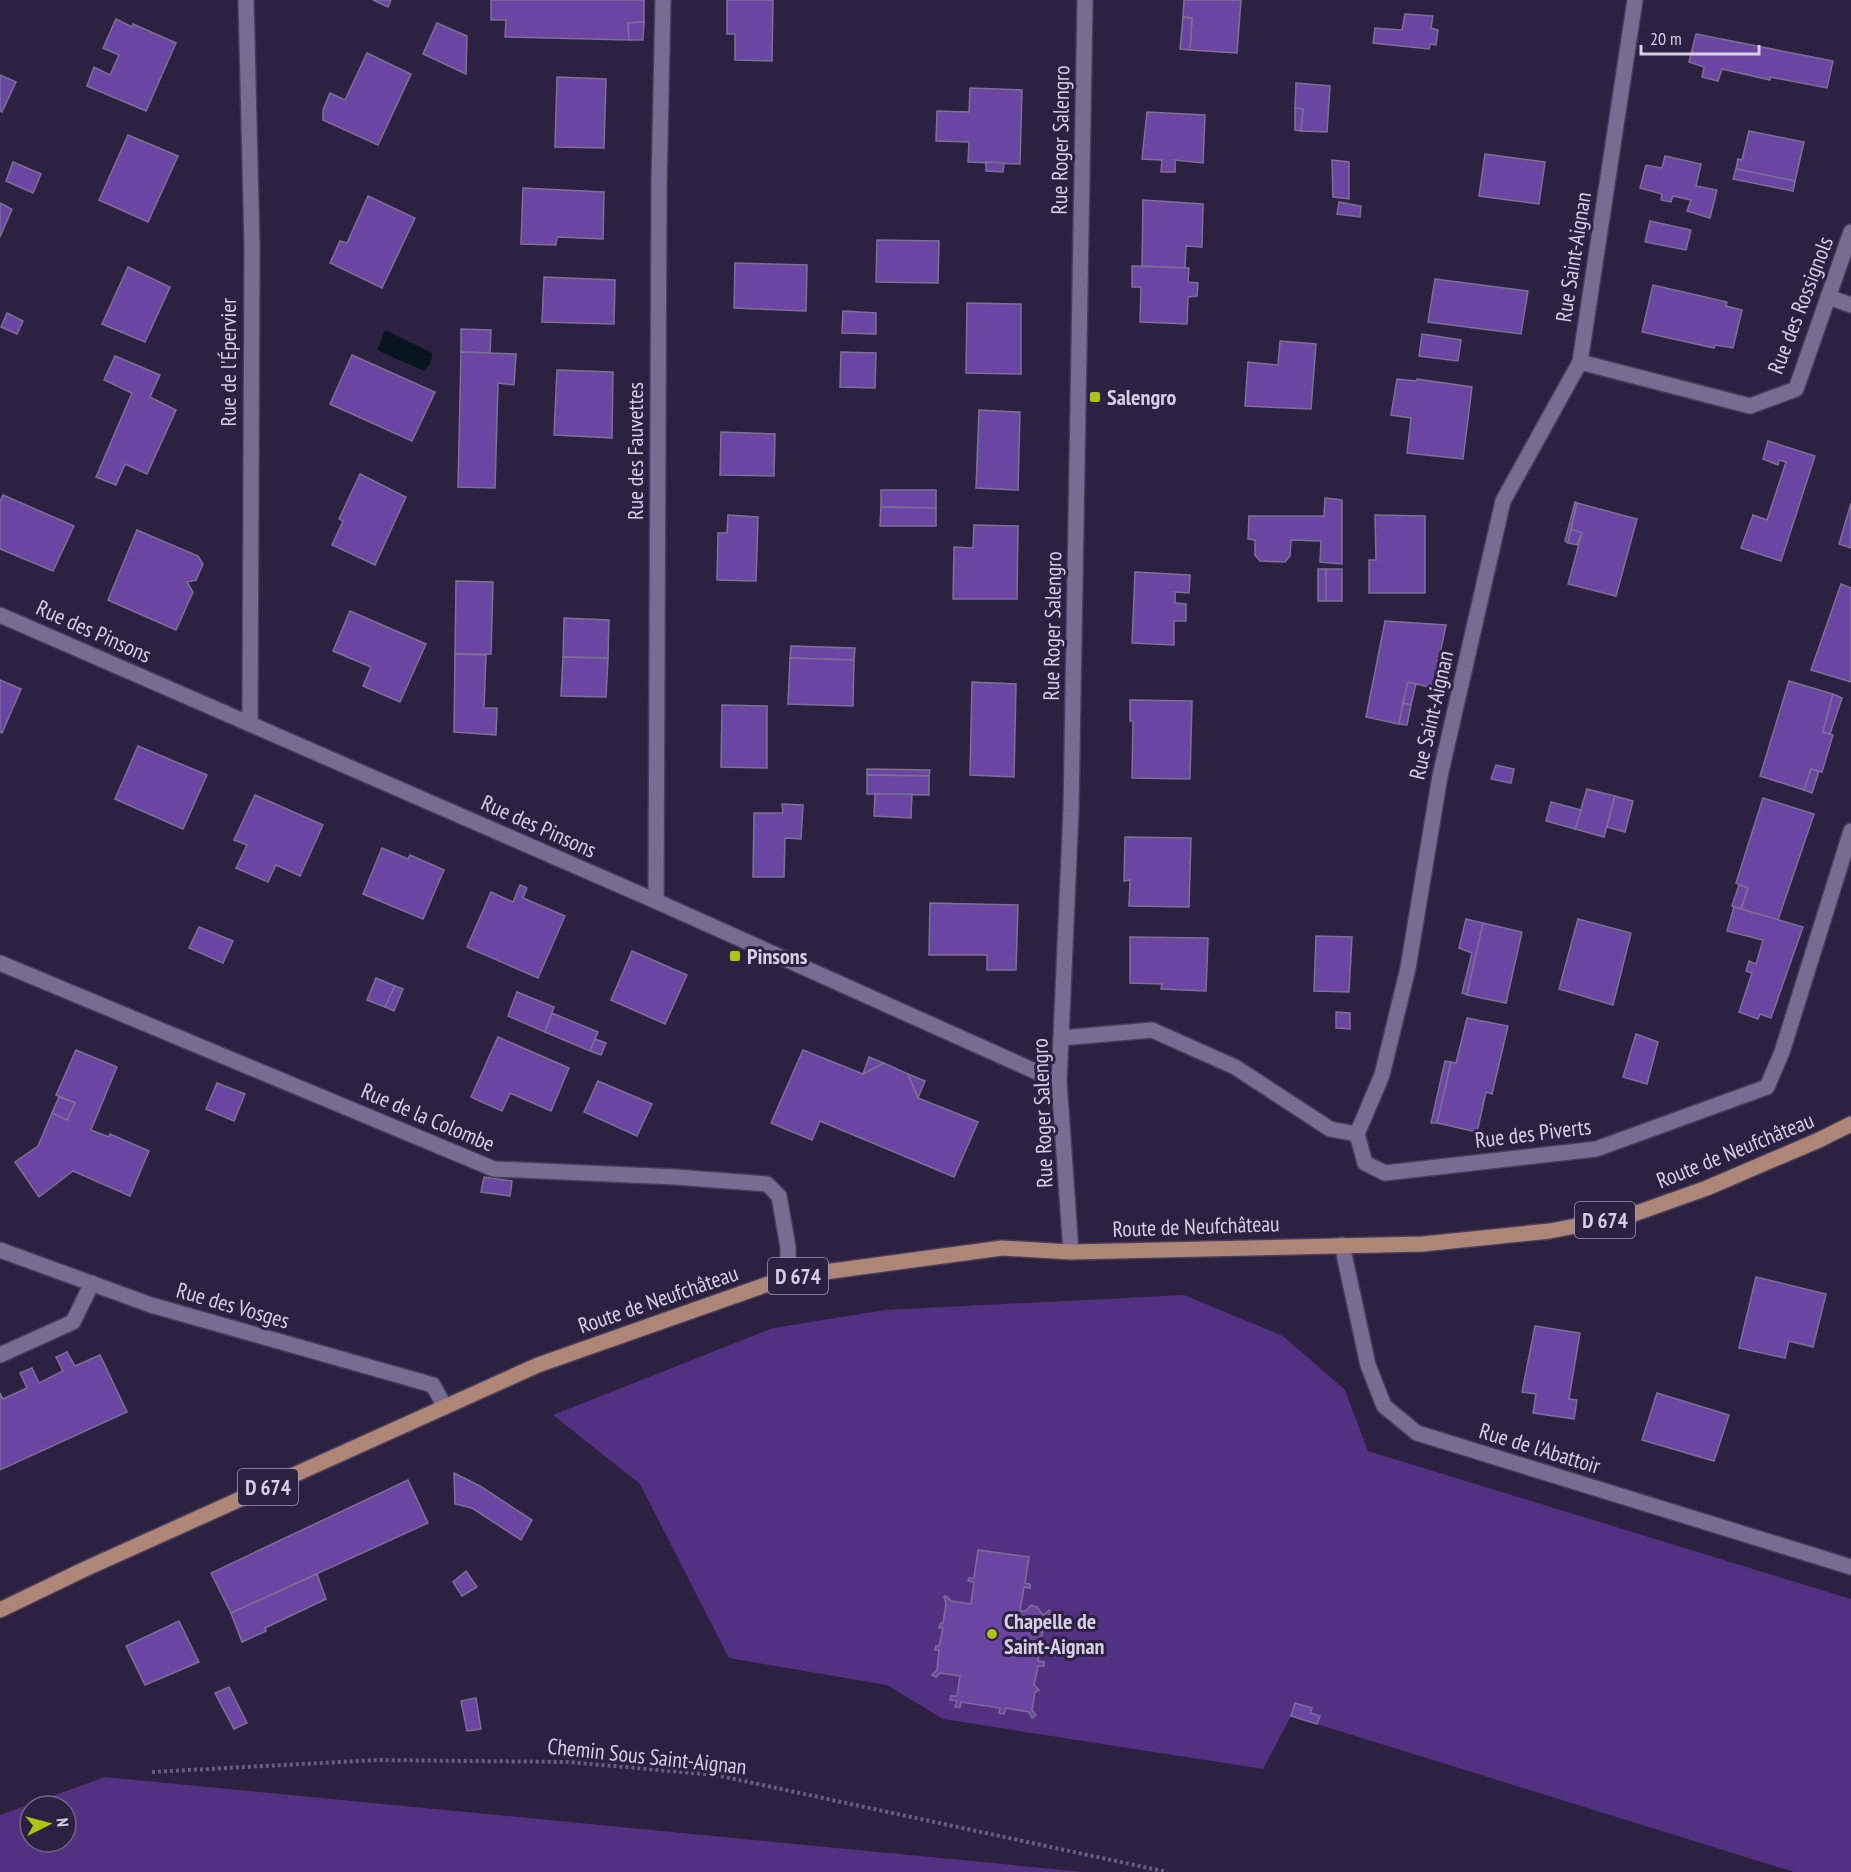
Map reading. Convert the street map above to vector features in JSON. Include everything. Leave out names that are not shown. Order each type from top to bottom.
[{"type":"main road","name":"Route de Neufchâteau","points":[[445,1407],[538,1365],[789,1277],[1002,1248],[1071,1252],[1423,1244],[1550,1231],[1631,1215],[1707,1188],[1851,1124]]},
{"type":"main road","name":"D 674","points":[[0,1610],[85,1569],[445,1407]]},
{"type":"street","name":"Rue de l'Épervier","points":[[246,0],[252,245],[250,724]]},
{"type":"street","name":"Rue des Fauvettes","points":[[656,902],[659,185],[663,0]]},
{"type":"street","name":"Rue Roger Salengro","points":[[1071,1252],[1059,1082],[1071,811],[1085,0]]},
{"type":"street","name":"Rue Saint-Aignan","points":[[1357,1134],[1382,1075],[1408,968],[1440,776],[1503,501],[1580,362],[1635,0]]},
{"type":"street","name":"Rue des Rossignols","points":[[1580,362],[1750,406],[1796,388],[1851,232]]},
{"type":"street","points":[[1828,297],[1851,305]]},
{"type":"street","name":"Rue des Pinsons","points":[[0,615],[656,902],[1059,1082]]},
{"type":"street","name":"Rue des Piverts","points":[[1357,1134],[1365,1163],[1385,1173],[1538,1156],[1596,1149],[1767,1087],[1782,1052],[1851,831]]},
{"type":"street","name":"Rue de la Colombe","points":[[0,963],[494,1169],[676,1177],[767,1184],[779,1196],[788,1246],[789,1277]]},
{"type":"street","points":[[1061,1038],[1152,1030],[1235,1067],[1329,1129],[1357,1134]]},
{"type":"street","name":"Rue de l'Abattoir","points":[[1342,1245],[1368,1365],[1384,1406],[1417,1433],[1851,1567]]},
{"type":"street","name":"Rue des Vosges","points":[[0,1250],[151,1305],[433,1385],[445,1407]]},
{"type":"street","points":[[0,1355],[73,1322],[92,1283]]},
{"type":"path","name":"Chemin Sous Saint-Aignan","points":[[152,1772],[377,1760],[568,1762],[716,1775],[1167,1872]]},
{"type":"shaded area","points":[[1184,1295],[1283,1336],[1345,1390],[1368,1451],[1851,1599],[1851,1872],[1794,1872],[1291,1716],[1263,1769],[943,1719],[887,1685],[729,1658],[640,1484],[553,1415],[773,1328],[885,1310]]},
{"type":"shaded area","points":[[105,1777],[1084,1872],[0,1872],[0,1815],[18,1808],[18,1854],[78,1854],[78,1794],[58,1794]]},
{"type":"water","points":[[385,330],[432,353],[428,367],[424,371],[377,350]]},
{"type":"building","points":[[373,0],[391,0],[388,7]]},
{"type":"building","points":[[491,0],[644,0],[644,22],[628,23],[629,40],[505,37],[506,20],[491,20]]},
{"type":"building","points":[[727,0],[773,0],[772,61],[735,60],[735,34],[727,34]]},
{"type":"building","points":[[1184,0],[1241,0],[1237,53],[1190,50],[1192,18],[1183,17]]},
{"type":"building","points":[[1405,14],[1433,16],[1431,28],[1438,30],[1436,45],[1430,44],[1429,49],[1373,43],[1375,28],[1402,30]]},
{"type":"building","points":[[1183,17],[1192,18],[1190,50],[1180,49]]},
{"type":"building","points":[[116,19],[176,43],[146,111],[87,86],[94,67],[110,75],[119,55],[103,48]]},
{"type":"building","points":[[644,22],[643,40],[629,40],[628,23]]},
{"type":"building","points":[[437,23],[467,36],[466,74],[423,54]]},
{"type":"building","points":[[1696,34],[1833,61],[1827,88],[1770,77],[1770,80],[1722,69],[1718,81],[1702,77],[1704,67],[1689,62]]},
{"type":"building","points":[[367,53],[411,74],[378,145],[323,120],[323,110],[330,93],[345,100]]},
{"type":"building","points":[[0,75],[16,82],[2,112],[0,111]]},
{"type":"building","points":[[557,77],[606,79],[604,148],[555,147]]},
{"type":"building","points":[[1296,83],[1330,86],[1327,132],[1301,131],[1303,109],[1295,108]]},
{"type":"building","points":[[970,88],[1022,90],[1020,164],[968,162],[969,142],[936,141],[937,111],[969,112]]},
{"type":"building","points":[[1295,108],[1303,109],[1301,131],[1295,130]]},
{"type":"building","points":[[1147,112],[1205,115],[1203,163],[1175,160],[1175,172],[1161,172],[1162,160],[1142,159]]},
{"type":"building","points":[[1749,131],[1804,142],[1795,181],[1736,169],[1738,159],[1742,160]]},
{"type":"building","points":[[128,135],[178,156],[148,222],[99,200]]},
{"type":"building","points":[[1485,154],[1545,162],[1539,204],[1479,196]]},
{"type":"building","points":[[1665,156],[1701,164],[1696,186],[1717,190],[1710,218],[1687,211],[1691,200],[1673,196],[1671,202],[1661,200],[1662,194],[1640,188],[1646,165],[1662,168]]},
{"type":"building","points":[[1332,160],[1349,162],[1349,199],[1333,197]]},
{"type":"building","points":[[13,162],[41,174],[33,193],[6,181]]},
{"type":"building","points":[[986,162],[1004,163],[1003,172],[986,171]]},
{"type":"building","points":[[1736,169],[1795,181],[1793,191],[1733,179]]},
{"type":"building","points":[[523,188],[604,192],[603,239],[557,237],[556,245],[521,244]]},
{"type":"building","points":[[368,196],[415,218],[382,288],[330,263],[340,241],[347,243]]},
{"type":"building","points":[[1143,200],[1203,204],[1202,247],[1186,246],[1185,268],[1142,266]]},
{"type":"building","points":[[1339,202],[1361,206],[1360,217],[1337,214]]},
{"type":"building","points":[[0,203],[12,209],[0,237]]},
{"type":"building","points":[[1650,221],[1691,230],[1686,250],[1645,242]]},
{"type":"building","points":[[877,240],[939,241],[938,283],[876,282]]},
{"type":"building","points":[[735,263],[807,265],[806,311],[734,308]]},
{"type":"building","points":[[1132,266],[1189,268],[1188,282],[1198,283],[1197,296],[1188,297],[1187,324],[1140,322],[1141,287],[1132,287]]},
{"type":"building","points":[[128,267],[170,287],[145,342],[102,324]]},
{"type":"building","points":[[544,277],[615,280],[614,324],[542,322]]},
{"type":"building","points":[[1435,279],[1528,291],[1521,334],[1428,322]]},
{"type":"building","points":[[1653,285],[1727,302],[1726,306],[1742,310],[1733,348],[1715,345],[1714,348],[1642,332]]},
{"type":"building","points":[[967,303],[1021,304],[1021,374],[966,373]]},
{"type":"building","points":[[843,311],[876,313],[876,334],[842,333]]},
{"type":"building","points":[[7,313],[23,321],[17,334],[1,327]]},
{"type":"building","points":[[461,329],[491,330],[490,353],[461,352]]},
{"type":"building","points":[[1422,334],[1461,340],[1458,361],[1419,356]]},
{"type":"building","points":[[1280,341],[1316,344],[1311,409],[1245,406],[1248,362],[1278,365]]},
{"type":"building","points":[[461,352],[516,354],[514,385],[498,383],[495,488],[458,487]]},
{"type":"building","points":[[841,352],[876,353],[875,388],[840,387]]},
{"type":"building","points":[[352,355],[435,392],[412,441],[330,404]]},
{"type":"building","points":[[115,356],[160,375],[150,397],[176,410],[147,474],[125,464],[116,485],[96,477],[132,393],[104,380]]},
{"type":"building","points":[[557,370],[613,372],[612,438],[554,435]]},
{"type":"building","points":[[1397,379],[1416,381],[1417,379],[1472,387],[1463,459],[1407,453],[1411,418],[1391,415]]},
{"type":"building","points":[[979,410],[1020,412],[1018,490],[976,488]]},
{"type":"building","points":[[721,432],[775,434],[774,476],[720,475]]},
{"type":"building","points":[[1768,441],[1815,456],[1781,561],[1741,548],[1753,515],[1767,520],[1786,462],[1779,460],[1778,465],[1763,459]]},
{"type":"building","points":[[360,474],[406,497],[375,565],[332,545],[343,521],[339,519]]},
{"type":"building","points":[[881,490],[936,490],[936,508],[881,507]]},
{"type":"building","points":[[3,495],[74,526],[53,571],[0,549],[0,502]]},
{"type":"building","points":[[1325,498],[1342,500],[1342,564],[1320,562],[1321,541],[1291,540],[1290,556],[1285,562],[1260,561],[1255,555],[1255,540],[1248,539],[1249,516],[1324,516]]},
{"type":"building","points":[[1575,502],[1577,503],[1568,543],[1565,541]]},
{"type":"building","points":[[1577,503],[1637,519],[1616,596],[1568,584],[1582,533],[1571,529]]},
{"type":"building","points":[[1851,503],[1851,548],[1839,544]]},
{"type":"building","points":[[881,507],[936,508],[936,526],[880,526]]},
{"type":"building","points":[[728,515],[758,517],[756,581],[717,580],[718,533],[727,533]]},
{"type":"building","points":[[1375,515],[1425,516],[1425,593],[1369,593],[1369,560],[1376,560]]},
{"type":"building","points":[[974,525],[1018,526],[1017,599],[953,599],[954,547],[973,548]]},
{"type":"building","points":[[1571,529],[1582,533],[1577,545],[1568,543]]},
{"type":"building","points":[[137,530],[198,556],[203,564],[196,580],[187,582],[193,592],[176,630],[108,600]]},
{"type":"building","points":[[1318,569],[1326,569],[1326,601],[1318,601]]},
{"type":"building","points":[[1326,569],[1342,569],[1342,601],[1326,601]]},
{"type":"building","points":[[1135,572],[1190,575],[1189,593],[1175,592],[1175,603],[1186,604],[1186,621],[1174,621],[1174,645],[1132,643]]},
{"type":"building","points":[[456,581],[493,582],[491,654],[455,654]]},
{"type":"building","points":[[1841,584],[1851,588],[1851,682],[1811,670]]},
{"type":"building","points":[[350,611],[426,644],[400,702],[363,686],[371,667],[333,651]]},
{"type":"building","points":[[564,618],[609,620],[608,658],[563,657]]},
{"type":"building","points":[[1385,621],[1446,625],[1433,688],[1408,682],[1399,724],[1366,717]]},
{"type":"building","points":[[791,646],[855,648],[854,660],[790,658]]},
{"type":"building","points":[[455,654],[486,655],[484,708],[497,708],[496,735],[454,732]]},
{"type":"building","points":[[563,657],[608,658],[606,697],[561,696]]},
{"type":"building","points":[[790,658],[854,660],[853,706],[788,704]]},
{"type":"building","points":[[0,680],[21,689],[2,733],[0,732]]},
{"type":"building","points":[[1789,681],[1833,694],[1823,732],[1833,735],[1822,772],[1811,769],[1804,790],[1760,776]]},
{"type":"building","points":[[972,682],[1016,684],[1014,777],[970,775]]},
{"type":"building","points":[[1408,682],[1416,684],[1411,705],[1403,703]]},
{"type":"building","points":[[1833,694],[1842,698],[1830,734],[1823,732]]},
{"type":"building","points":[[1130,700],[1192,701],[1190,779],[1132,778],[1133,721],[1130,721]]},
{"type":"building","points":[[1403,703],[1411,705],[1407,725],[1399,724]]},
{"type":"building","points":[[722,705],[767,706],[767,768],[721,767]]},
{"type":"building","points":[[138,746],[207,775],[183,829],[115,799]]},
{"type":"building","points":[[1496,765],[1514,769],[1511,783],[1491,779]]},
{"type":"building","points":[[867,769],[930,770],[929,776],[867,775]]},
{"type":"building","points":[[1811,769],[1819,771],[1812,793],[1804,790]]},
{"type":"building","points":[[867,775],[929,776],[929,795],[867,794]]},
{"type":"building","points":[[1587,789],[1615,796],[1604,837],[1575,829]]},
{"type":"building","points":[[875,794],[912,794],[911,818],[874,816]]},
{"type":"building","points":[[255,795],[323,825],[300,876],[276,865],[268,882],[236,868],[247,845],[234,840]]},
{"type":"building","points":[[1615,796],[1633,801],[1625,832],[1607,827]]},
{"type":"building","points":[[1763,798],[1814,814],[1778,920],[1741,909],[1748,888],[1736,883]]},
{"type":"building","points":[[1551,802],[1581,810],[1575,829],[1546,821]]},
{"type":"building","points":[[782,804],[803,805],[801,839],[785,838],[784,877],[753,877],[754,813],[783,813]]},
{"type":"building","points":[[1125,837],[1191,838],[1189,907],[1129,906],[1130,880],[1124,881]]},
{"type":"building","points":[[382,848],[408,859],[410,855],[444,870],[423,919],[363,894]]},
{"type":"building","points":[[520,885],[527,888],[523,898],[565,916],[538,978],[467,947],[491,892],[513,902]]},
{"type":"building","points":[[1739,885],[1748,888],[1741,909],[1732,906]]},
{"type":"building","points":[[930,903],[1018,905],[1016,970],[987,970],[987,955],[929,955]]},
{"type":"building","points":[[1734,907],[1803,927],[1771,1018],[1760,1014],[1758,1019],[1739,1012],[1752,973],[1746,971],[1749,961],[1756,964],[1763,940],[1727,931]]},
{"type":"building","points":[[1466,919],[1483,923],[1467,995],[1462,993],[1472,953],[1459,948]]},
{"type":"building","points":[[1578,919],[1631,933],[1613,1005],[1559,989]]},
{"type":"building","points":[[1483,923],[1522,932],[1506,1003],[1467,995]]},
{"type":"building","points":[[199,927],[233,941],[223,963],[189,948]]},
{"type":"building","points":[[1316,936],[1352,937],[1349,992],[1314,991]]},
{"type":"building","points":[[1130,937],[1208,938],[1206,991],[1161,989],[1162,984],[1130,983]]},
{"type":"building","points":[[632,951],[687,975],[665,1024],[611,1000]]},
{"type":"building","points":[[376,978],[395,986],[385,1007],[367,1000]]},
{"type":"building","points":[[395,986],[403,989],[394,1011],[385,1007]]},
{"type":"building","points":[[517,992],[554,1007],[545,1032],[508,1016]]},
{"type":"building","points":[[1336,1012],[1350,1013],[1350,1029],[1336,1028]]},
{"type":"building","points":[[552,1013],[598,1032],[590,1051],[545,1032]]},
{"type":"building","points":[[1467,1018],[1508,1026],[1492,1094],[1486,1092],[1477,1132],[1437,1123],[1451,1062],[1456,1063]]},
{"type":"building","points":[[1636,1034],[1658,1042],[1647,1084],[1623,1077]]},
{"type":"building","points":[[498,1037],[569,1068],[551,1111],[510,1093],[502,1111],[471,1097]]},
{"type":"building","points":[[595,1039],[606,1043],[601,1055],[590,1051]]},
{"type":"building","points":[[76,1050],[117,1067],[91,1130],[109,1137],[110,1134],[149,1151],[130,1196],[73,1171],[39,1197],[15,1162],[38,1146],[52,1113],[67,1120],[75,1103],[56,1095]]},
{"type":"building","points":[[803,1050],[863,1074],[884,1063],[908,1074],[918,1098],[978,1122],[954,1177],[820,1121],[812,1140],[771,1123]]},
{"type":"building","points":[[869,1057],[884,1063],[863,1074]]},
{"type":"building","points":[[1445,1061],[1451,1062],[1437,1123],[1431,1123]]},
{"type":"building","points":[[908,1074],[925,1081],[918,1098]]},
{"type":"building","points":[[598,1081],[652,1104],[637,1136],[584,1112]]},
{"type":"building","points":[[217,1083],[245,1094],[234,1121],[206,1109]]},
{"type":"building","points":[[59,1097],[75,1103],[67,1120],[52,1113]]},
{"type":"building","points":[[484,1177],[512,1181],[510,1196],[481,1192]]},
{"type":"building","points":[[1756,1277],[1826,1294],[1813,1347],[1789,1341],[1785,1358],[1739,1348]]},
{"type":"building","points":[[1535,1326],[1580,1333],[1569,1399],[1577,1400],[1574,1419],[1533,1413],[1536,1394],[1522,1392]]},
{"type":"building","points":[[67,1352],[75,1366],[100,1355],[127,1412],[0,1470],[0,1393],[3,1399],[27,1388],[20,1373],[32,1368],[39,1383],[63,1371],[56,1357]]},
{"type":"building","points":[[1657,1393],[1729,1415],[1714,1461],[1642,1440]]},
{"type":"building","points":[[454,1473],[480,1486],[532,1520],[521,1540],[472,1508],[455,1504]]},
{"type":"building","points":[[408,1480],[428,1523],[231,1613],[211,1573]]},
{"type":"building","name":"Chapelle de Saint-Aignan","points":[[978,1550],[1029,1557],[1025,1583],[1030,1584],[1030,1588],[1024,1587],[1020,1611],[1026,1611],[1031,1605],[1037,1607],[1043,1615],[1049,1610],[1051,1613],[1045,1619],[1041,1640],[1048,1648],[1044,1651],[1040,1646],[1038,1661],[1044,1662],[1044,1666],[1038,1666],[1034,1685],[1039,1690],[1035,1692],[1032,1710],[1036,1715],[1032,1718],[1029,1712],[1006,1708],[1004,1714],[999,1713],[1000,1708],[961,1702],[960,1707],[955,1707],[957,1701],[950,1700],[951,1696],[957,1696],[960,1676],[940,1673],[936,1677],[932,1675],[937,1670],[939,1650],[935,1650],[936,1646],[939,1646],[943,1628],[939,1628],[943,1623],[946,1603],[944,1597],[946,1596],[951,1601],[971,1604],[974,1582],[968,1581],[969,1578],[974,1578]]},
{"type":"building","points":[[466,1571],[477,1587],[462,1596],[453,1582]]},
{"type":"building","points":[[317,1574],[326,1599],[265,1628],[266,1631],[242,1642],[231,1613]]},
{"type":"building","points":[[179,1621],[199,1662],[145,1685],[126,1646]]},
{"type":"building","points":[[229,1687],[247,1723],[234,1729],[215,1693]]},
{"type":"building","points":[[476,1698],[481,1729],[467,1731],[461,1701]]},
{"type":"building","points":[[1295,1703],[1312,1708],[1310,1713],[1320,1716],[1317,1724],[1291,1716]]},
{"type":"place","name":"Salengro","points":[[1095,397]]},
{"type":"place","name":"Pinsons","points":[[735,956]]},
{"type":"place","name":"Chapelle de Saint-Aignan","points":[[992,1634]]}]
